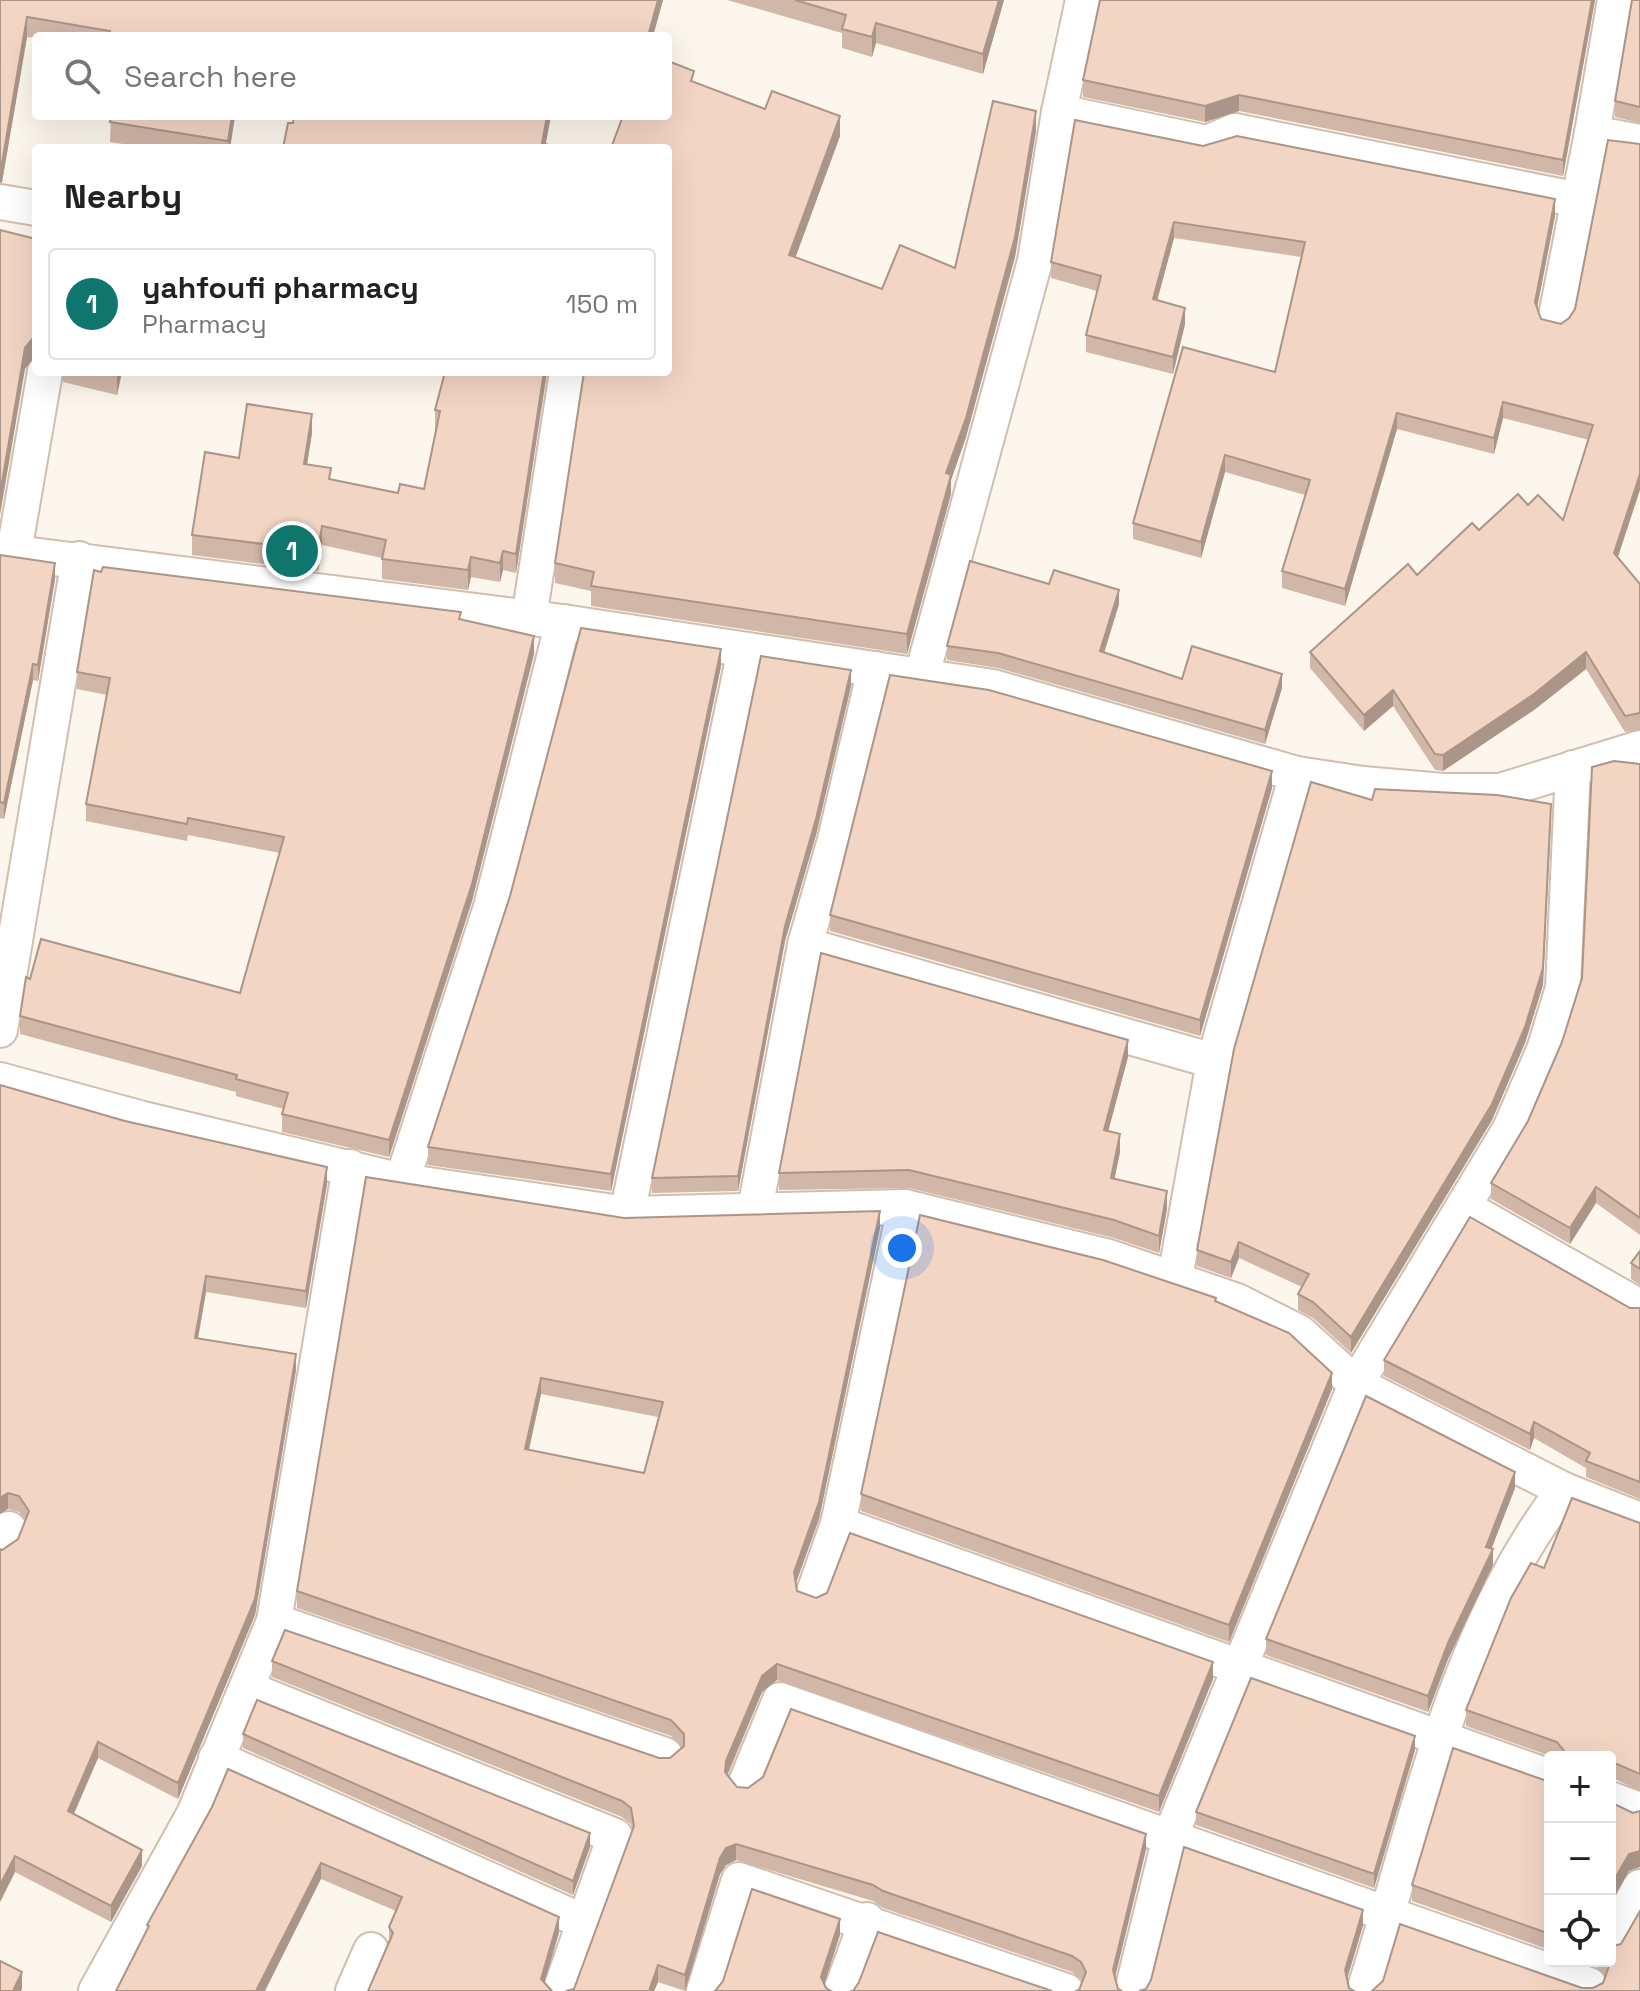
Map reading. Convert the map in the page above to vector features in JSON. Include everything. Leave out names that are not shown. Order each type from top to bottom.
[{"type":"street","points":[[922,675],[1035,261],[1059,112],[1083,0]]},
{"type":"street","points":[[1555,321],[1615,0]]},
{"type":"street","points":[[1059,112],[1207,143],[1235,131],[1579,200]]},
{"type":"street","points":[[1592,133],[1640,142]]},
{"type":"street","points":[[0,202],[32,207]]},
{"type":"street","points":[[44,376],[7,552],[563,622],[993,687],[1297,774],[1443,791],[1500,791],[1640,748]]},
{"type":"street","points":[[529,618],[566,376]]},
{"type":"street","points":[[0,1030],[79,559]]},
{"type":"street","points":[[402,1181],[491,907],[563,622]]},
{"type":"street","points":[[627,1214],[745,650]]},
{"type":"street","points":[[755,1209],[805,945],[835,840],[875,669]]},
{"type":"street","points":[[1132,1991],[1170,1837],[1237,1666],[1356,1384],[1510,1129],[1544,1050],[1563,988],[1573,768]]},
{"type":"street","points":[[1175,1278],[1214,1061],[1297,774]]},
{"type":"street","points":[[805,945],[1214,1061]]},
{"type":"street","points":[[0,1080],[143,1119],[402,1181],[627,1214],[905,1207],[1048,1240],[1175,1278],[1237,1301],[1300,1333],[1356,1384],[1564,1490],[1640,1520]]},
{"type":"street","points":[[96,1991],[194,1814],[274,1621],[350,1167]]},
{"type":"street","points":[[813,1595],[838,1524],[905,1207]]},
{"type":"street","points":[[1464,1207],[1640,1307]]},
{"type":"street","points":[[1364,1991],[1441,1738],[1478,1636],[1534,1529],[1564,1490]]},
{"type":"street","points":[[838,1524],[1544,1775]]},
{"type":"street","points":[[274,1621],[665,1755]]},
{"type":"street","points":[[248,1689],[615,1836],[582,1921],[560,1991]]},
{"type":"street","points":[[745,1785],[780,1700],[1388,1916],[1592,1979]]},
{"type":"street","points":[[216,1758],[582,1921]]},
{"type":"street","points":[[1616,1801],[1640,1810]]},
{"type":"street","points":[[704,1991],[739,1880],[867,1920],[1066,1991]]},
{"type":"street","points":[[1616,1933],[1640,1887]]},
{"type":"street","points":[[841,1991],[867,1920]]},
{"type":"street","points":[[353,1991],[371,1950]]},
{"type":"building","points":[[0,0],[658,0],[649,32],[110,32],[27,17],[0,163]]},
{"type":"building","points":[[795,0],[999,0],[983,54],[876,23],[872,37],[842,29],[846,15]]},
{"type":"building","points":[[1100,0],[1592,0],[1563,160],[1239,95],[1205,106],[1083,80]]},
{"type":"building","points":[[1632,0],[1640,0],[1640,107],[1615,101]]},
{"type":"building","points":[[672,63],[694,71],[691,81],[765,109],[772,91],[840,116],[789,255],[882,289],[900,245],[955,268],[993,101],[1036,111],[1015,237],[966,418],[946,473],[951,475],[907,634],[591,586],[594,572],[555,563],[583,376],[672,376],[672,144],[612,144],[622,120],[672,120]]},
{"type":"building","points":[[110,120],[231,120],[228,141]]},
{"type":"building","points":[[293,120],[546,120],[542,143],[545,144],[284,144],[288,123],[293,123]]},
{"type":"building","points":[[1075,120],[1203,146],[1237,136],[1555,199],[1535,302],[1541,319],[1561,324],[1575,309],[1608,140],[1640,144],[1640,474],[1614,553],[1640,584],[1640,713],[1625,716],[1586,652],[1534,694],[1443,755],[1435,754],[1393,690],[1364,715],[1310,652],[1408,564],[1417,575],[1472,523],[1479,530],[1518,494],[1528,505],[1538,495],[1563,520],[1593,425],[1503,402],[1494,438],[1397,413],[1345,589],[1282,571],[1310,480],[1225,455],[1201,542],[1133,523],[1183,347],[1275,372],[1305,242],[1174,222],[1153,299],[1185,308],[1173,357],[1086,335],[1101,276],[1051,262]]},
{"type":"building","points":[[0,230],[32,238],[32,339],[25,348],[0,494]]},
{"type":"building","points":[[444,376],[543,376],[516,554],[503,551],[500,563],[471,557],[468,570],[382,559],[386,540],[322,526],[318,551],[192,535],[205,452],[239,458],[247,404],[312,414],[304,464],[331,468],[329,479],[398,493],[400,484],[424,489],[440,411],[435,410]]},
{"type":"building","points":[[0,555],[55,563],[38,665],[33,664],[4,803],[0,802]]},
{"type":"building","points":[[970,561],[1049,584],[1054,570],[1119,590],[1100,651],[1182,679],[1192,646],[1282,674],[1265,730],[998,653],[947,646]]},
{"type":"building","points":[[103,567],[461,612],[459,619],[534,636],[472,884],[389,1140],[282,1114],[288,1093],[236,1079],[237,1075],[20,1016],[26,977],[30,979],[41,939],[240,993],[284,837],[188,818],[187,824],[86,804],[110,678],[77,672],[94,570],[101,572]]},
{"type":"building","points":[[581,628],[721,649],[611,1174],[428,1147],[510,896]]},
{"type":"building","points":[[761,656],[851,670],[816,819],[785,926],[738,1176],[652,1178]]},
{"type":"building","points":[[890,675],[989,690],[1272,771],[1200,1020],[830,915]]},
{"type":"building","points":[[1614,761],[1640,764],[1640,1218],[1596,1187],[1570,1228],[1491,1183],[1528,1121],[1562,1042],[1582,978],[1592,767]]},
{"type":"building","points":[[1311,782],[1372,800],[1375,789],[1497,795],[1551,804],[1543,968],[1525,1027],[1492,1104],[1351,1337],[1313,1302],[1298,1294],[1309,1274],[1239,1242],[1231,1262],[1197,1250],[1234,1049]]},
{"type":"building","points":[[821,953],[1128,1040],[1104,1130],[1120,1134],[1111,1178],[1167,1191],[1159,1236],[1114,1220],[909,1170],[779,1173]]},
{"type":"building","points":[[0,1085],[125,1121],[327,1167],[306,1291],[206,1276],[195,1338],[296,1354],[255,1599],[178,1783],[98,1742],[68,1811],[142,1850],[111,1906],[15,1856],[0,1885],[0,1549],[18,1539],[29,1511],[19,1496],[8,1493],[0,1498]]},
{"type":"building","points":[[366,1177],[624,1218],[880,1211],[819,1502],[794,1572],[797,1591],[816,1598],[827,1593],[850,1533],[1213,1662],[1159,1796],[777,1664],[762,1676],[726,1761],[725,1772],[737,1787],[748,1788],[763,1777],[791,1709],[1146,1834],[1113,1970],[1118,1989],[1122,1991],[1075,1991],[1079,1990],[1086,1972],[1081,1962],[1072,1956],[873,1885],[736,1844],[726,1848],[720,1858],[685,1975],[658,1965],[649,1991],[566,1991],[574,1989],[634,1826],[631,1808],[622,1801],[272,1661],[285,1630],[659,1758],[670,1758],[684,1746],[684,1734],[671,1720],[297,1591]],"holes":[[[541,1378],[663,1402],[644,1473],[525,1449]]]},
{"type":"building","points":[[920,1215],[1103,1260],[1216,1298],[1215,1301],[1289,1333],[1332,1373],[1229,1625],[861,1494]]},
{"type":"building","points":[[1470,1217],[1630,1308],[1640,1308],[1640,1482],[1586,1461],[1590,1453],[1534,1422],[1530,1434],[1384,1360]]},
{"type":"building","points":[[1640,1251],[1640,1269],[1631,1263]]},
{"type":"building","points":[[1366,1396],[1515,1472],[1486,1547],[1493,1549],[1448,1643],[1428,1696],[1266,1639]]},
{"type":"building","points":[[1572,1498],[1640,1523],[1640,1774],[1616,1764],[1616,1751],[1564,1751],[1557,1742],[1466,1710],[1511,1598],[1531,1563],[1544,1568]]},
{"type":"building","points":[[1251,1678],[1415,1736],[1374,1874],[1196,1812]]},
{"type":"building","points":[[257,1700],[590,1833],[573,1881],[243,1734]]},
{"type":"building","points":[[1453,1748],[1544,1780],[1544,1932],[1412,1885]]},
{"type":"building","points":[[228,1769],[559,1917],[541,1979],[552,1991],[368,1991],[393,1933],[389,1927],[402,1897],[321,1863],[256,1991],[116,1991],[147,1925],[212,1807]]},
{"type":"building","points":[[1616,1805],[1633,1813],[1640,1811],[1640,1851],[1629,1854],[1616,1877]]},
{"type":"building","points":[[1184,1847],[1363,1910],[1345,1970],[1349,1988],[1354,1991],[1139,1991],[1146,1989],[1151,1980]]},
{"type":"building","points":[[752,1889],[840,1919],[821,1977],[831,1991],[715,1991],[723,1981]]},
{"type":"building","points":[[1640,1911],[1640,1991],[1372,1991],[1383,1981],[1400,1924],[1582,1988],[1593,1988],[1603,1983],[1609,1967],[1616,1967],[1616,1945],[1621,1944]]},
{"type":"building","points":[[878,1932],[1052,1991],[853,1991]]},
{"type":"building","points":[[0,1961],[22,1972],[13,1991],[0,1991]]},
{"type":"place","name":"yahfoufi pharmacy","points":[[292,551]]}]
